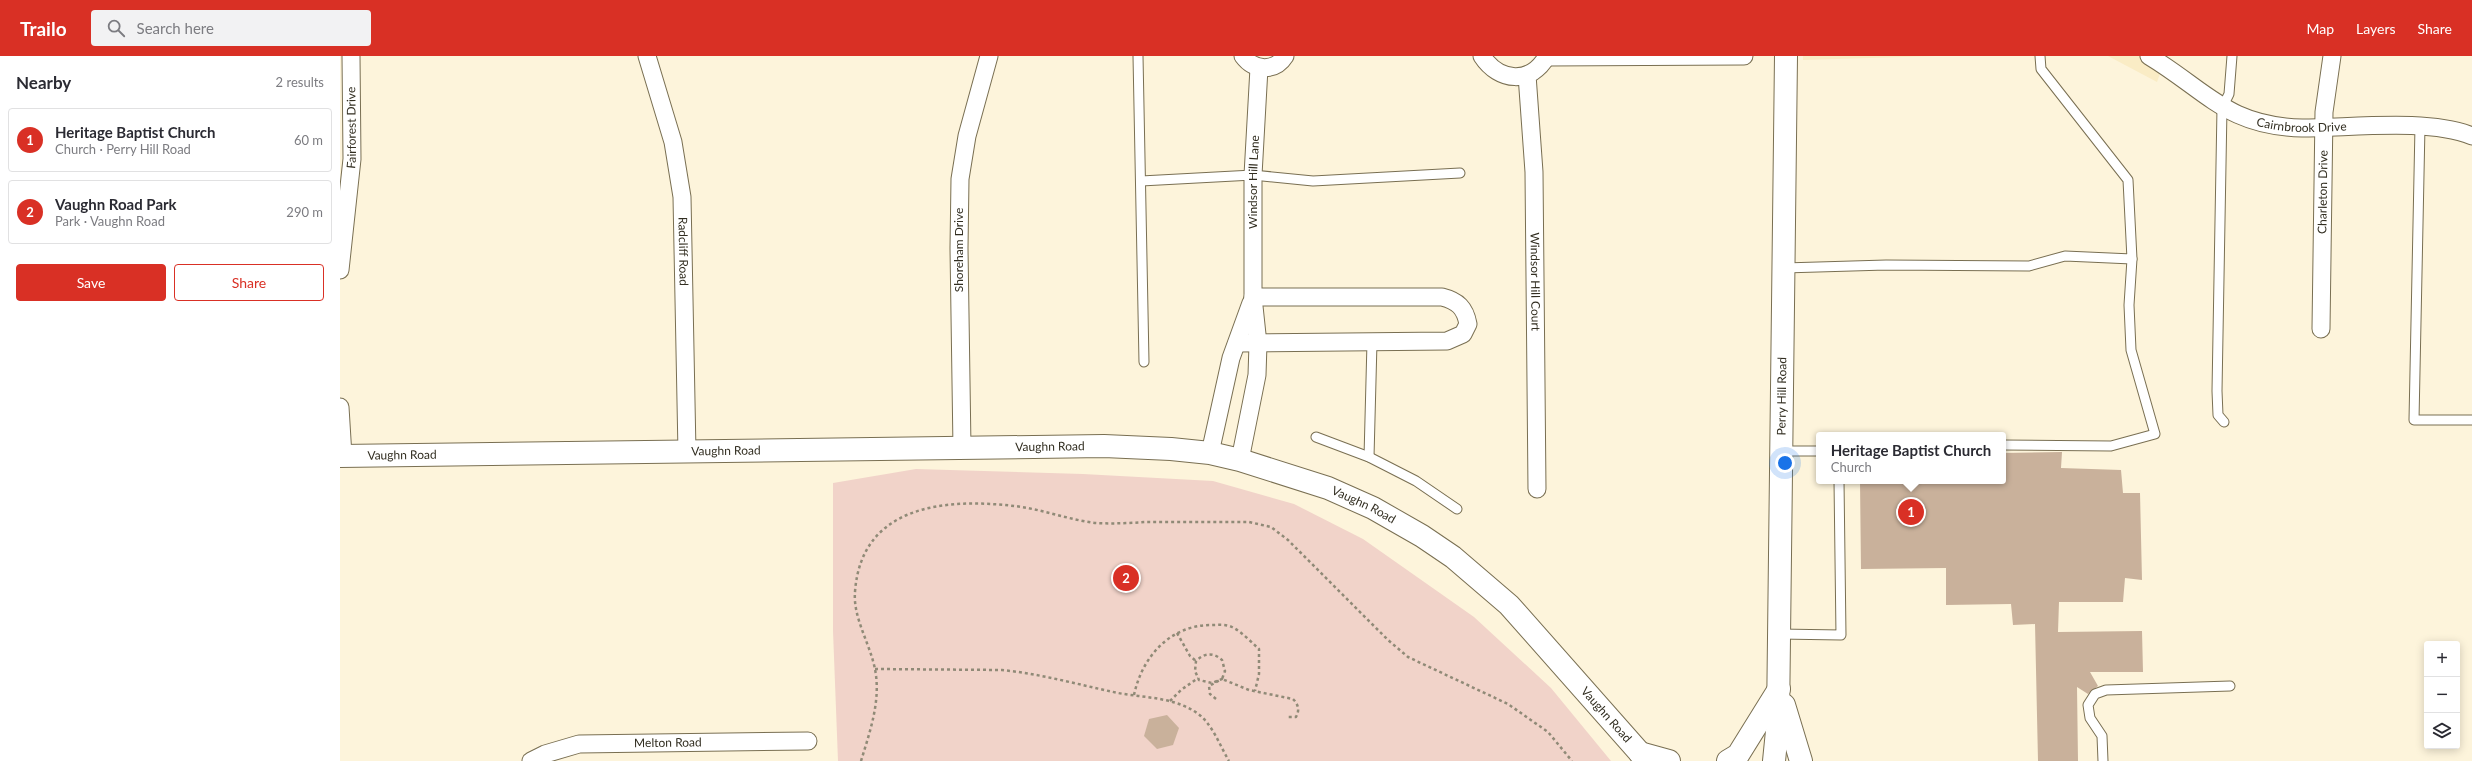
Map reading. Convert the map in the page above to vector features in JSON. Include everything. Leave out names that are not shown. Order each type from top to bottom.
[{"type":"main road","name":"Perry Hill Road","points":[[1774,761],[1777,740],[1779,689],[1786,56]]},
{"type":"main road","name":"Vaughn Road","points":[[341,456],[1104,446],[1210,453],[1240,460],[1328,488],[1373,508],[1422,536],[1453,557],[1509,605],[1644,757]]},
{"type":"main road","points":[[1728,761],[1738,755],[1779,689]]},
{"type":"main road","points":[[1779,689],[1801,761]]},
{"type":"main road","points":[[1644,757],[1669,761]]},
{"type":"street","name":"Fairforest Drive","points":[[340,270],[352,159],[351,56]]},
{"type":"street","name":"Radcliff Road","points":[[648,56],[673,142],[682,197],[686,452]]},
{"type":"street","name":"Shoreham Drive","points":[[962,448],[958,248],[960,179],[967,136],[989,56]]},
{"type":"street","points":[[1243,56],[1247,61],[1259,68],[1276,66],[1285,56]]},
{"type":"street","points":[[1482,56],[1488,66],[1498,73],[1515,77],[1527,75],[1540,67],[1547,56],[1744,56]]},
{"type":"street","name":"Cairnbrook Drive","points":[[2149,56],[2222,108],[2254,121],[2281,128],[2420,126],[2451,128],[2472,136]]},
{"type":"street","name":"Charleton Drive","points":[[2321,329],[2324,128],[2332,56]]},
{"type":"street","name":"Windsor Hill Lane","points":[[1240,460],[1257,376],[1258,344],[1253,297],[1252,176],[1259,68]]},
{"type":"street","name":"Windsor Hill Court","points":[[1527,75],[1534,172],[1537,489]]},
{"type":"street","points":[[1237,343],[1447,341],[1463,334],[1468,324],[1466,312],[1455,300],[1442,297],[1253,297]]},
{"type":"street","name":"Windsor Hill Lane","points":[[1210,453],[1237,343],[1253,297]]},
{"type":"street","points":[[340,407],[341,456]]},
{"type":"street","name":"Melton Road","points":[[531,761],[570,745],[596,743],[808,741]]},
{"type":"lane","points":[[1138,56],[1144,362]]},
{"type":"lane","points":[[2006,445],[2111,446],[2155,434],[2131,350],[2129,305],[2132,259],[2128,180],[2041,69],[2040,56]]},
{"type":"lane","points":[[2224,422],[2218,415],[2217,391],[2222,108],[2229,94],[2232,56]]},
{"type":"lane","points":[[2420,126],[2414,420],[2472,420]]},
{"type":"lane","points":[[1141,181],[1252,176],[1313,181],[1460,174]]},
{"type":"lane","points":[[1784,268],[1886,265],[2029,266],[2065,256],[2132,259]]},
{"type":"lane","points":[[1369,457],[1372,342]]},
{"type":"lane","points":[[1316,437],[1369,457],[1416,481],[1457,509]]},
{"type":"lane","points":[[1781,451],[1816,451]]},
{"type":"lane","points":[[1779,634],[1841,635],[1839,484]]},
{"type":"lane","points":[[2103,761],[2102,736],[2090,718],[2088,705],[2095,694],[2106,690],[2132,688],[2230,686]]},
{"type":"path","points":[[861,761],[875,716],[877,697],[875,669],[859,618],[854,593],[858,571],[864,552],[878,533],[894,521],[917,510],[946,504],[989,504],[1015,506],[1096,523],[1249,522],[1271,527],[1288,540],[1388,640],[1408,657],[1508,704],[1548,732],[1572,761]]},
{"type":"path","points":[[1134,695],[1139,677],[1151,655],[1159,646],[1177,633],[1205,625],[1224,625],[1237,630],[1259,649],[1260,654],[1255,691]]},
{"type":"path","points":[[1177,633],[1190,656],[1196,661]]},
{"type":"path","points":[[1208,654],[1218,656],[1224,665],[1225,675],[1222,679],[1212,683],[1198,678],[1195,671],[1196,661],[1208,654]]},
{"type":"path","points":[[875,669],[1002,670],[1023,672],[1170,701],[1198,714],[1207,723],[1229,761]]},
{"type":"path","points":[[1170,701],[1181,690],[1198,678]]},
{"type":"path","points":[[1222,679],[1255,691],[1293,699],[1297,704],[1298,714],[1296,718],[1287,718]]},
{"type":"path","points":[[1212,683],[1209,690],[1213,698],[1216,699]]},
{"type":"shaded area","points":[[1803,56],[1936,56],[1803,60]]},
{"type":"shaded area","points":[[2108,56],[2166,56],[2157,82]]},
{"type":"shaded area","points":[[916,469],[1083,474],[1213,481],[1294,504],[1363,539],[1474,617],[1551,688],[1611,761],[838,761],[833,631],[833,483]]},
{"type":"building","points":[[2062,452],[2061,468],[2121,470],[2123,493],[2140,493],[2142,580],[2125,578],[2123,602],[2059,602],[2058,632],[2142,631],[2143,672],[2090,672],[2098,686],[2088,694],[2077,687],[2078,761],[2038,761],[2035,624],[2013,625],[2011,604],[1946,605],[1946,568],[1861,569],[1860,484],[2006,484],[2006,453]]},
{"type":"building","points":[[1167,715],[1179,728],[1173,745],[1157,749],[1144,736],[1149,719]]},
{"type":"place","name":"Heritage Baptist Church","points":[[1911,512]]},
{"type":"place","name":"Vaughn Road Park","points":[[1126,578]]}]
